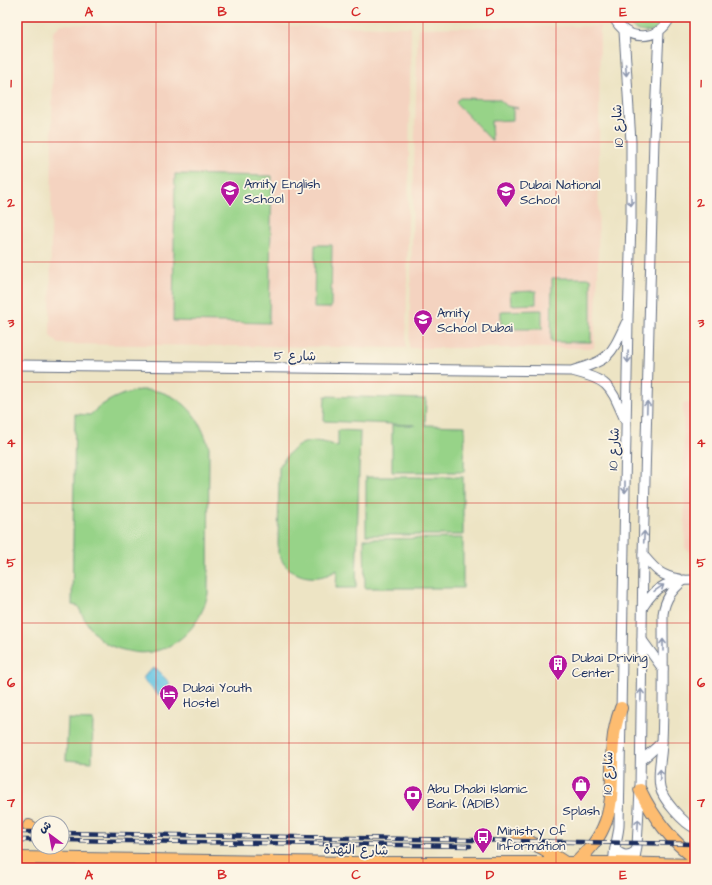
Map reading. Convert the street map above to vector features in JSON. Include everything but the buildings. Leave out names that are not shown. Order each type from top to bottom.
[{"type":"main road","points":[[518,836],[571,864],[598,838],[606,820],[612,789],[613,739],[621,708]]},
{"type":"main road","points":[[640,790],[646,803],[662,827],[682,848],[695,858]]},
{"type":"main road","name":"شارع النهدة","points":[[17,858],[351,863],[571,864],[615,866],[695,865]]},
{"type":"main road","points":[[156,868],[167,866],[311,868],[351,863]]},
{"type":"street","points":[[607,17],[621,28],[638,36],[646,36],[659,31],[669,19],[677,17]]},
{"type":"street","points":[[614,17],[621,28]]},
{"type":"street","name":"شارع 10","points":[[615,866],[615,849],[619,826],[631,221],[631,142],[621,28]]},
{"type":"street","points":[[633,866],[636,851],[641,761],[643,555],[654,152],[659,31]]},
{"type":"street","name":"شارع 5","points":[[572,371],[598,363],[612,352],[628,320]]},
{"type":"street","name":"شارع 5","points":[[17,365],[572,371],[598,378],[606,384],[616,398],[627,423]]},
{"type":"street","points":[[643,555],[653,567],[662,574],[684,580]]},
{"type":"street","points":[[684,580],[672,592],[664,606],[663,614],[662,742],[659,781],[661,791],[666,800],[689,825],[695,828]]},
{"type":"street","points":[[642,608],[658,588],[684,580],[695,580]]},
{"type":"street","points":[[642,640],[663,669]]},
{"type":"street","points":[[641,761],[662,742]]},
{"type":"street","points":[[615,849],[625,855],[633,854],[636,851]]},
{"type":"shaded area","name":"Amity English School","points":[[61,24],[411,27],[406,348],[59,344],[50,336],[53,32]]},
{"type":"shaded area","name":"Dubai National School","points":[[600,26],[598,274],[594,348],[409,348],[418,28]]},
{"type":"shaded area","points":[[683,403],[695,403],[695,556],[685,548]]},
{"type":"green space","points":[[623,17],[630,17],[637,23],[645,25],[653,23],[660,17],[667,17],[656,29],[646,32],[633,28]]},
{"type":"green space","points":[[460,98],[499,99],[507,106],[518,108],[513,108],[513,120],[491,121],[492,141],[457,104],[456,101]]},
{"type":"green space","points":[[175,174],[272,176],[269,323],[173,321]]},
{"type":"green space","points":[[315,245],[332,245],[331,308],[314,308]]},
{"type":"green space","points":[[552,278],[591,278],[591,342],[551,342]]},
{"type":"green space","points":[[536,291],[536,304],[511,305],[510,292]]},
{"type":"green space","points":[[542,310],[542,329],[501,329],[501,311]]},
{"type":"green space","points":[[139,390],[153,390],[161,392],[171,396],[186,406],[202,428],[209,447],[208,594],[205,605],[197,621],[181,638],[161,649],[139,653],[112,646],[98,637],[84,618],[78,606],[72,605],[75,414],[90,415],[101,405],[125,394]]},
{"type":"green space","points":[[325,396],[426,399],[425,425],[465,426],[464,472],[392,472],[392,425],[415,425],[324,421]]},
{"type":"green space","points":[[338,430],[360,431],[356,588],[336,588],[337,570],[331,574],[317,577],[303,576],[296,573],[284,564],[278,553],[279,467],[291,452],[304,443],[311,441],[320,442],[338,447]]},
{"type":"green space","points":[[366,477],[463,477],[463,535],[366,535]]},
{"type":"green space","points":[[463,538],[463,588],[365,588],[364,539]]},
{"type":"green space","points":[[68,719],[93,720],[92,762],[66,760]]},
{"type":"water","points":[[155,668],[170,683],[165,692],[161,692],[158,695],[143,679],[147,672]]},
{"type":"railway","points":[[17,832],[30,832]]},
{"type":"railway","points":[[70,833],[695,844]]},
{"type":"railway","points":[[17,840],[30,840]]},
{"type":"railway","points":[[70,840],[470,846]]},
{"type":"place","name":"Amity English School","points":[[230,207]]},
{"type":"place","name":"Dubai National School","points":[[506,208]]},
{"type":"place","name":"Amity School Dubai","points":[[423,336]]},
{"type":"place","name":"Dubai Driving Center","points":[[558,681]]},
{"type":"place","name":"Dubai Youth Hostel","points":[[169,711]]},
{"type":"place","name":"Splash","points":[[581,802]]},
{"type":"place","name":"Abu Dhabi Islamic Bank (ADIB)","points":[[413,812]]},
{"type":"place","name":"Ministry Of Information","points":[[483,854]]}]
